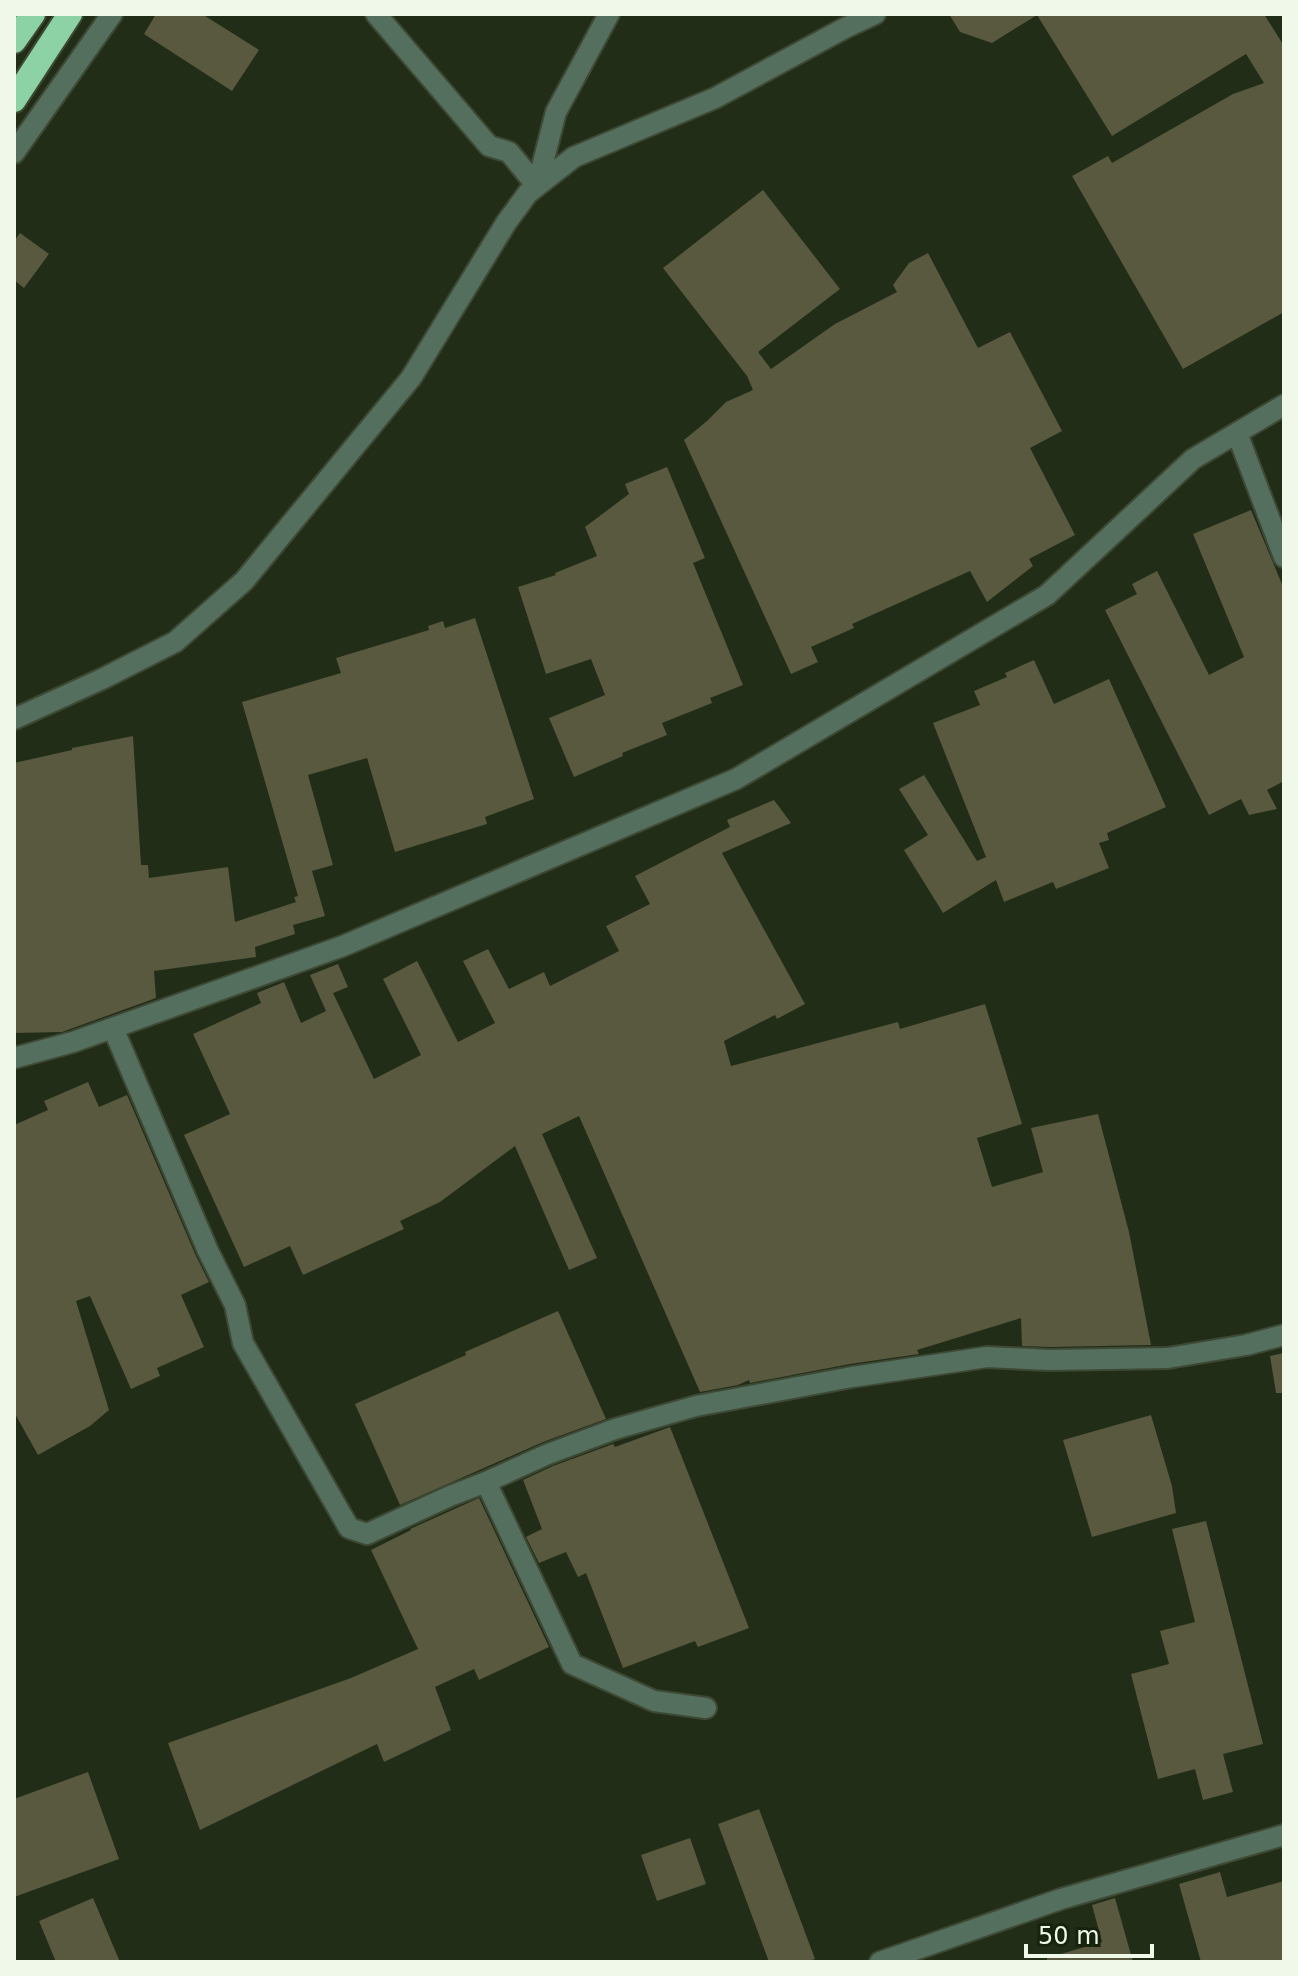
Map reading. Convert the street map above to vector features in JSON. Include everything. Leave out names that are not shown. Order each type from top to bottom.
[{"type":"highway","points":[[14,41],[33,14]]},
{"type":"highway","points":[[14,100],[70,14]]},
{"type":"street","points":[[14,153],[112,14]]},
{"type":"street","points":[[376,14],[489,146],[509,152],[537,186]]},
{"type":"street","points":[[537,186],[556,112],[609,14]]},
{"type":"street","points":[[14,719],[175,642],[244,581],[411,378],[506,223],[528,193],[574,157],[715,98],[875,14]]},
{"type":"street","points":[[14,1058],[73,1042],[343,946],[736,779],[1047,595],[1193,459],[1284,405]]},
{"type":"street","points":[[1237,433],[1284,557]]},
{"type":"street","points":[[113,1028],[208,1251],[235,1305],[243,1343],[349,1528],[367,1534],[548,1454],[615,1429],[696,1406],[837,1379],[987,1357],[1050,1360],[1168,1358],[1246,1345],[1284,1335]]},
{"type":"street","points":[[486,1482],[572,1664],[654,1701],[706,1708]]},
{"type":"street","points":[[880,1962],[1061,1899],[1284,1835]]},
{"type":"building","points":[[156,14],[202,14],[259,50],[232,91],[144,34]]},
{"type":"building","points":[[949,14],[1264,14],[1284,46],[1284,312],[1183,369],[1072,176],[1108,156],[1112,163],[1233,94],[1264,83],[1246,54],[1112,136],[1037,15],[992,43],[960,32]]},
{"type":"building","points":[[763,190],[840,289],[758,352],[771,369],[835,324],[897,292],[893,285],[909,263],[928,253],[978,348],[1010,332],[1062,431],[1030,448],[1075,535],[1029,559],[1033,566],[987,602],[970,571],[852,624],[854,628],[811,647],[818,662],[791,674],[684,440],[726,402],[753,390],[747,376],[663,268]]},
{"type":"building","points":[[20,233],[49,254],[24,288],[14,280],[14,241]]},
{"type":"building","points":[[667,467],[705,558],[693,563],[743,685],[710,698],[712,703],[662,723],[667,735],[574,777],[549,718],[605,695],[591,659],[546,674],[518,587],[556,575],[597,556],[585,527],[629,494],[625,484]]},
{"type":"building","points":[[1251,510],[1284,589],[1284,781],[1267,790],[1277,809],[1249,815],[1241,799],[1209,815],[1105,610],[1137,594],[1132,584],[1157,571],[1209,675],[1244,657],[1193,534]]},
{"type":"building","points":[[475,618],[534,799],[485,817],[487,824],[395,852],[367,758],[308,775],[333,865],[312,871],[325,916],[293,925],[295,934],[255,947],[256,957],[154,971],[156,998],[62,1032],[14,1033],[14,763],[133,736],[141,865],[148,865],[149,878],[228,867],[235,922],[296,902],[294,897],[298,896],[242,702],[341,673],[336,658],[429,630],[428,626],[443,621],[445,628]]},
{"type":"building","points":[[1034,660],[1054,704],[1109,679],[1166,807],[1107,833],[1109,840],[1099,843],[1109,868],[1056,889],[1053,882],[1004,902],[996,880],[943,913],[904,850],[928,835],[899,789],[924,775],[977,861],[986,857],[933,723],[980,705],[974,691],[1007,677],[1005,673]]},
{"type":"building","points":[[774,800],[791,823],[722,853],[805,1004],[777,1019],[775,1015],[724,1041],[731,1066],[898,1022],[900,1029],[985,1004],[1022,1124],[977,1138],[992,1187],[1043,1172],[1031,1128],[1098,1114],[1129,1232],[1151,1345],[1022,1346],[1021,1318],[917,1350],[919,1354],[750,1383],[749,1380],[700,1392],[579,1116],[542,1134],[597,1258],[569,1270],[515,1146],[440,1202],[400,1221],[404,1229],[303,1275],[290,1246],[244,1267],[184,1135],[230,1114],[193,1034],[261,1003],[257,993],[284,982],[301,1023],[326,1011],[310,975],[338,964],[348,987],[333,993],[374,1079],[421,1055],[383,979],[417,961],[458,1042],[495,1023],[463,961],[488,949],[509,989],[544,972],[550,986],[619,951],[606,926],[650,904],[635,876],[730,827],[727,820]]},
{"type":"building","points":[[88,1082],[99,1107],[127,1095],[209,1282],[181,1295],[204,1347],[157,1368],[160,1376],[131,1389],[90,1296],[76,1301],[109,1410],[90,1426],[38,1455],[14,1412],[14,1125],[48,1110],[44,1101]]},
{"type":"building","points":[[558,1311],[606,1419],[543,1442],[400,1505],[355,1404]]},
{"type":"building","points":[[1284,1353],[1284,1393],[1276,1393],[1270,1356]]},
{"type":"building","points":[[1151,1415],[1172,1486],[1176,1513],[1092,1537],[1063,1440]]},
{"type":"building","points":[[670,1427],[749,1628],[698,1647],[695,1641],[623,1668],[586,1573],[578,1577],[566,1552],[539,1563],[526,1537],[542,1529],[523,1480],[613,1444],[615,1447]]},
{"type":"building","points":[[479,1498],[549,1647],[479,1680],[474,1669],[435,1687],[451,1730],[384,1762],[377,1744],[200,1830],[168,1743],[351,1678],[418,1649],[371,1550]]},
{"type":"building","points":[[1206,1521],[1263,1744],[1223,1754],[1233,1792],[1203,1800],[1195,1769],[1158,1779],[1131,1674],[1169,1664],[1160,1631],[1195,1622],[1172,1529]]},
{"type":"building","points":[[88,1772],[119,1859],[14,1897],[14,1799]]},
{"type":"building","points":[[759,1809],[815,1959],[807,1962],[769,1962],[718,1824]]},
{"type":"building","points":[[690,1838],[706,1884],[657,1901],[641,1855]]},
{"type":"building","points":[[1220,1872],[1227,1897],[1284,1881],[1284,1962],[1201,1962],[1179,1884]]},
{"type":"building","points":[[93,1898],[120,1962],[56,1962],[39,1921]]},
{"type":"building","points":[[1115,1898],[1133,1962],[1047,1962],[1047,1958],[1102,1942],[1092,1905]]}]
